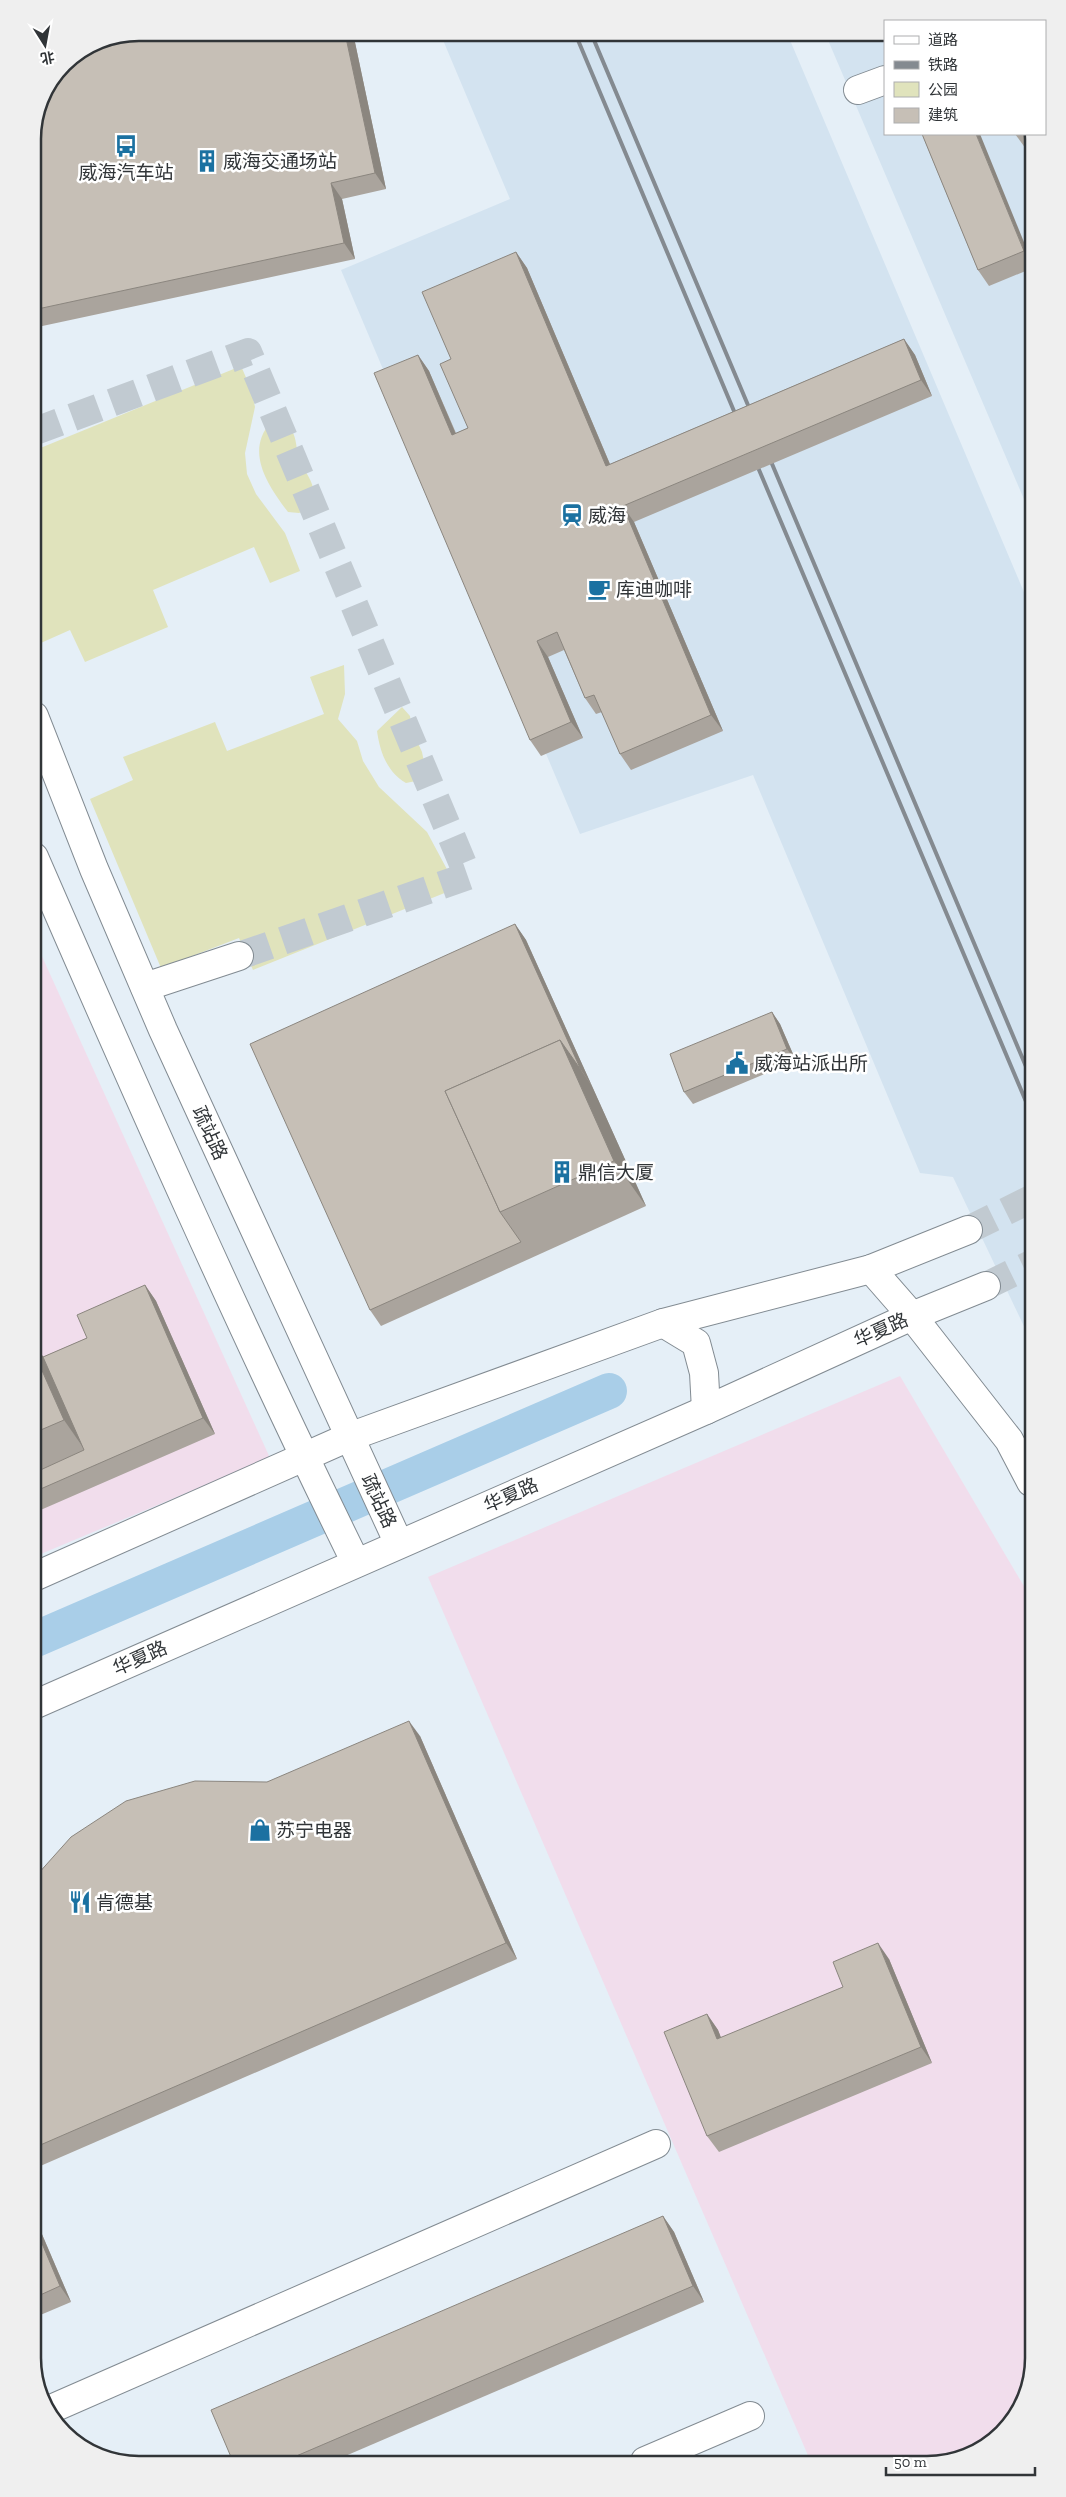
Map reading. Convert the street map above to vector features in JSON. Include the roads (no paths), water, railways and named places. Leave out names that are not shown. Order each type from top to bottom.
[{"type":"street","points":[[858,90],[884,80]]},
{"type":"street","name":"疏站路","points":[[41,734],[94,868],[145,987],[395,1536]]},
{"type":"street","points":[[41,873],[124,1063],[307,1465],[352,1556]]},
{"type":"street","points":[[145,987],[239,956]]},
{"type":"street","points":[[41,1574],[353,1446],[663,1323],[871,1269],[968,1230]]},
{"type":"street","points":[[871,1269],[912,1316],[1009,1440],[1025,1471]]},
{"type":"street","name":"华夏路","points":[[41,1702],[395,1536],[706,1410],[912,1316],[986,1286]]},
{"type":"street","points":[[663,1323],[696,1343],[704,1374],[706,1410]]},
{"type":"street","points":[[55,2407],[656,2144]]},
{"type":"street","points":[[657,2456],[750,2416]]},
{"type":"waterway","points":[[41,1637],[609,1391]]},
{"type":"tunnel","points":[[41,429],[248,352],[468,876],[239,956]]},
{"type":"tunnel","points":[[968,1230],[1025,1202]]},
{"type":"tunnel","points":[[986,1286],[1025,1267]]},
{"type":"railway","points":[[578,41],[739,423]]},
{"type":"railway","points":[[594,41],[753,417]]},
{"type":"railway","points":[[767,452],[1025,1064]]},
{"type":"railway","points":[[754,458],[1025,1099]]},
{"type":"place","name":"威海汽车站","points":[[126,146]]},
{"type":"place","name":"威海交通场站","points":[[207,161]]},
{"type":"place","name":"威海","points":[[572,515]]},
{"type":"place","name":"库迪咖啡","points":[[599,589]]},
{"type":"place","name":"威海站派出所","points":[[737,1063]]},
{"type":"place","name":"鼎信大厦","points":[[562,1172]]},
{"type":"place","name":"苏宁电器","points":[[260,1830]]},
{"type":"place","name":"肯德基","points":[[80,1902]]}]
